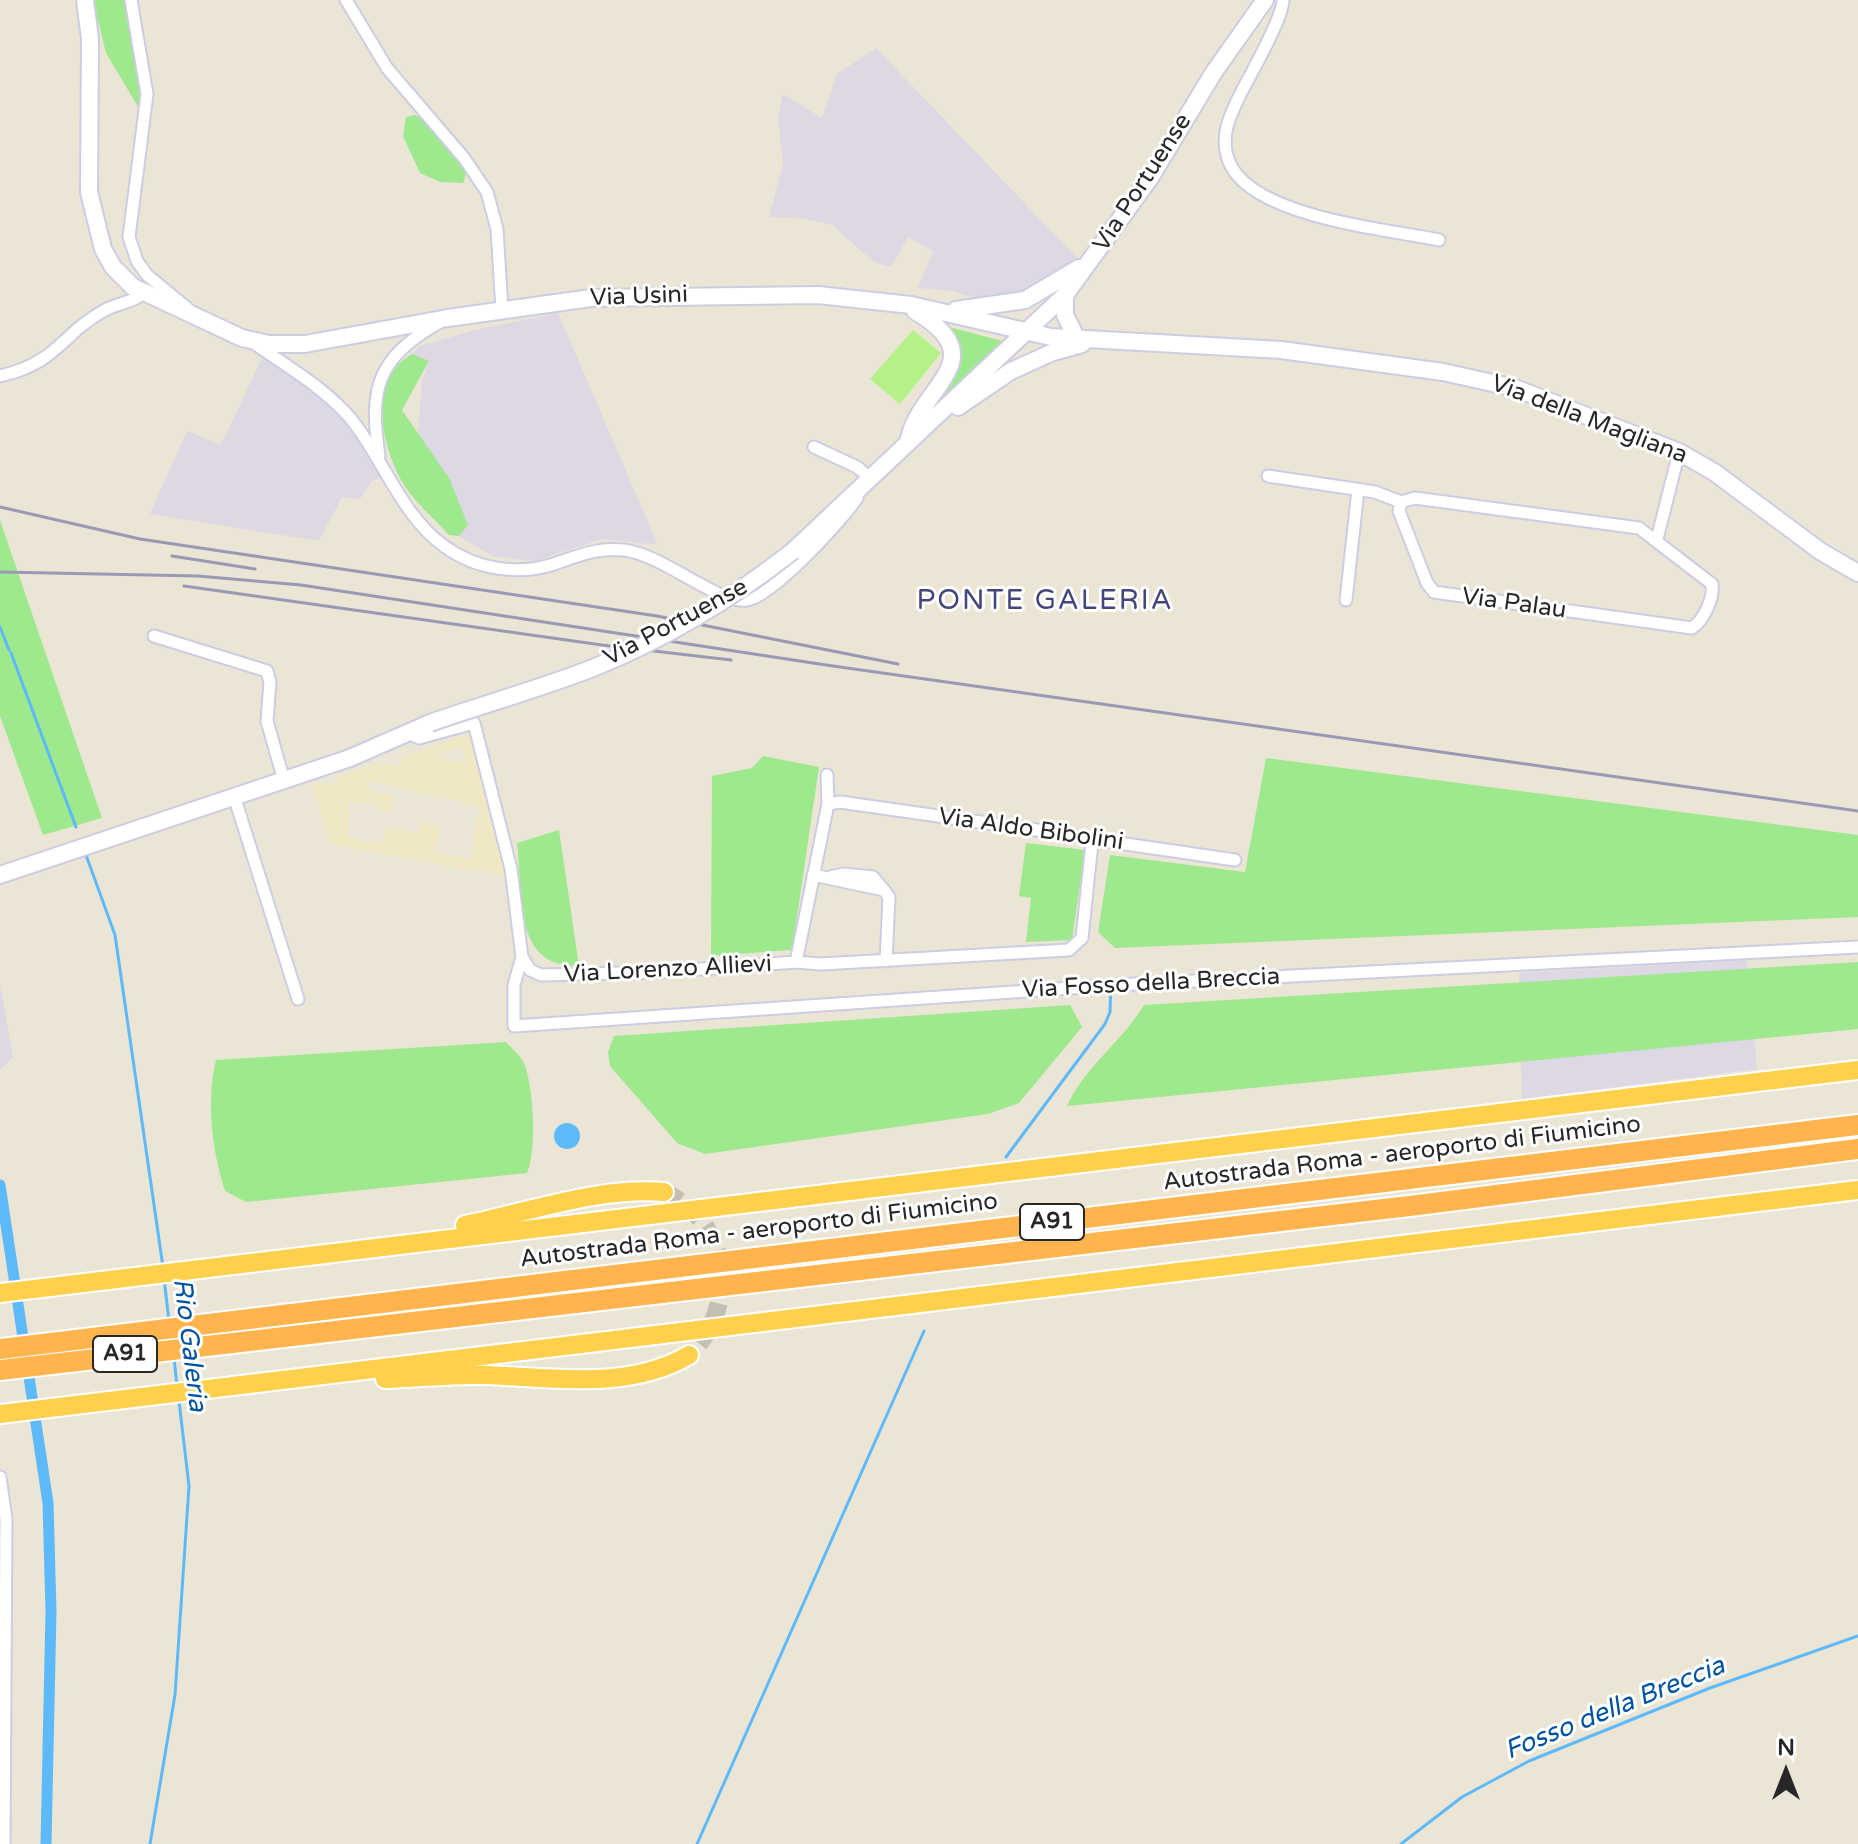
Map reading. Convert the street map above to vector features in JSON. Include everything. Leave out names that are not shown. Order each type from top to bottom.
[{"type":"highway","points":[[0,1293],[1858,1070]]},
{"type":"highway","name":"Autostrada Roma - aeroporto di Fiumicino","points":[[0,1370],[248,1329],[1858,1125]]},
{"type":"highway","name":"Autostrada Roma - aeroporto di Fiumicino","points":[[0,1349],[248,1329],[1418,1205],[1858,1149]]},
{"type":"highway","points":[[370,1248],[388,1239],[524,1214],[595,1196],[634,1190],[664,1192]]},
{"type":"highway","points":[[0,1414],[1858,1190]]},
{"type":"highway","points":[[255,1384],[481,1375],[603,1379],[652,1371],[689,1355]]},
{"type":"main road","name":"Via Usini","points":[[85,0],[90,39],[88,175],[93,219],[113,267],[144,293],[251,341],[305,344],[566,300],[647,295],[818,295],[903,304],[1026,333],[1077,339]]},
{"type":"main road","name":"Via Portuense","points":[[0,875],[235,799],[430,723],[549,684],[639,648],[730,597],[793,551],[1065,295],[1099,252],[1265,0]]},
{"type":"main road","points":[[930,309],[977,309],[1025,300],[1066,278],[1099,252]]},
{"type":"main road","points":[[1065,295],[1067,321],[1077,339]]},
{"type":"main road","points":[[903,304],[940,329],[949,341],[953,359],[946,379],[911,424],[908,443]]},
{"type":"main road","name":"Via della Magliana","points":[[1077,339],[1292,351],[1465,375],[1515,388],[1679,452],[1714,472],[1820,551],[1858,573]]},
{"type":"main road","points":[[941,413],[961,406],[1011,371],[1037,358],[1096,340]]},
{"type":"street","points":[[131,0],[147,94],[129,233],[143,271],[183,303],[188,315]]},
{"type":"street","points":[[346,0],[387,68],[464,158],[487,192],[496,222],[502,310]]},
{"type":"street","points":[[1283,0],[1226,127],[1225,150],[1232,169],[1257,192],[1291,208],[1439,240]]},
{"type":"street","points":[[0,376],[38,364],[104,311],[133,301],[144,293]]},
{"type":"street","points":[[380,459],[373,410],[382,378],[407,344],[448,318]]},
{"type":"street","points":[[251,341],[341,408],[380,459],[425,530],[466,559],[496,568],[527,569],[589,552],[626,550],[653,557],[723,595],[740,600],[767,591],[833,528],[871,479],[857,467],[814,447]]},
{"type":"street","points":[[1268,476],[1383,494],[1401,502],[1415,498],[1634,527],[1657,539],[1679,452]]},
{"type":"street","points":[[1346,600],[1358,490]]},
{"type":"street","name":"Via Palau","points":[[1401,502],[1399,511],[1427,583],[1434,592],[1692,628],[1702,618],[1712,595],[1712,584],[1657,539]]},
{"type":"street","points":[[154,636],[267,671],[270,682],[267,721],[284,781]]},
{"type":"street","points":[[409,733],[419,738],[474,723],[511,869],[522,957]]},
{"type":"street","points":[[796,962],[828,804],[827,775]]},
{"type":"street","points":[[235,799],[298,999]]},
{"type":"street","name":"Via Aldo Bibolini","points":[[828,804],[840,802],[1065,834],[1086,838],[1092,843],[1105,841],[1235,860]]},
{"type":"street","name":"Via Lorenzo Allievi","points":[[522,957],[535,973],[563,976],[1069,950],[1079,944],[1094,849],[1092,843]]},
{"type":"street","points":[[813,875],[884,890],[889,897],[886,961]]},
{"type":"street","name":"Via Fosso della Breccia","points":[[522,957],[514,985],[514,1026],[1118,985],[1858,947]]},
{"type":"street","points":[[0,1477],[6,1519],[4,1844]]},
{"type":"shaded area","points":[[876,48],[1076,257],[1056,279],[1024,294],[985,301],[952,291],[918,288],[933,251],[908,237],[891,267],[874,262],[832,225],[805,219],[769,217],[783,164],[778,118],[783,94],[822,118],[837,74]]},
{"type":"shaded area","points":[[558,313],[658,545],[602,539],[535,561],[492,556],[459,536],[468,524],[418,434],[422,380],[429,362],[412,354],[420,346],[475,330]]},
{"type":"shaded area","points":[[262,358],[300,381],[339,413],[384,478],[373,480],[360,499],[342,497],[319,541],[150,514],[187,431],[221,445]]},
{"type":"shaded area","points":[[469,734],[506,876],[331,844],[311,782],[336,786],[337,777],[376,764],[399,767],[401,758]],"holes":[[[461,747],[466,763],[436,758],[436,754]],[[369,781],[479,806],[471,860],[434,852],[439,826],[421,822],[418,834],[387,827],[383,845],[348,837],[348,802],[377,803],[377,809],[392,813],[395,797],[367,790]]]},
{"type":"shaded area","points":[[1747,960],[1757,1069],[1522,1099],[1519,973]]},
{"type":"shaded area","points":[[0,984],[13,1057],[0,1070]]},
{"type":"green space","points":[[93,0],[128,0],[142,65],[142,108],[137,105],[106,53]]},
{"type":"green space","points":[[415,115],[427,121],[467,171],[463,183],[440,182],[420,173],[403,136],[406,117]]},
{"type":"green space","points":[[942,325],[1002,341],[938,401],[950,383]]},
{"type":"green space","points":[[913,330],[941,353],[900,404],[870,379]]},
{"type":"green space","points":[[412,354],[429,361],[402,410],[449,478],[468,525],[459,536],[449,535],[413,497],[395,468],[384,432],[382,414],[389,380],[398,365]]},
{"type":"green space","points":[[0,520],[102,818],[43,835],[0,716]]},
{"type":"green space","points":[[763,756],[819,767],[792,950],[711,956],[712,776],[752,768]]},
{"type":"green space","points":[[1266,758],[1858,835],[1858,917],[1115,948],[1098,932],[1110,855],[1245,872]]},
{"type":"green space","points":[[559,830],[579,966],[557,963],[542,955],[525,924],[522,904],[517,843]]},
{"type":"green space","points":[[1026,843],[1085,850],[1072,940],[1026,942],[1031,898],[1019,896]]},
{"type":"green space","points":[[1858,962],[1858,1029],[1067,1106],[1093,1066],[1144,1005]]},
{"type":"green space","points":[[1070,1005],[1082,1027],[1019,1103],[988,1114],[705,1154],[677,1143],[610,1066],[608,1052],[614,1036]]},
{"type":"green space","points":[[506,1042],[523,1061],[530,1085],[533,1134],[527,1173],[246,1202],[225,1191],[212,1126],[211,1092],[216,1060]]},
{"type":"water","points":[[567,1123],[576,1127],[580,1136],[576,1145],[567,1149],[558,1145],[554,1136],[558,1127]]},
{"type":"waterway","name":"Rio Galeria","points":[[0,627],[9,650]]},
{"type":"waterway","name":"Rio Galeria","points":[[11,653],[76,827]]},
{"type":"waterway","name":"Rio Galeria","points":[[86,855],[115,935],[163,1267]]},
{"type":"waterway","points":[[1006,1157],[1105,1024],[1110,1012],[1111,979]]},
{"type":"waterway","points":[[0,1185],[48,1503],[51,1611],[46,1844]]},
{"type":"waterway","name":"Rio Galeria","points":[[164,1278],[169,1322]]},
{"type":"waterway","points":[[697,1844],[924,1331]]},
{"type":"waterway","name":"Rio Galeria","points":[[174,1358],[177,1386]]},
{"type":"waterway","name":"Rio Galeria","points":[[150,1844],[175,1695],[189,1486],[179,1401]]},
{"type":"waterway","name":"Fosso della Breccia","points":[[1401,1844],[1462,1797],[1529,1761],[1710,1688],[1858,1636]]},
{"type":"tunnel","points":[[664,1192],[686,1206],[703,1224],[715,1244],[721,1266],[721,1290],[716,1313],[705,1335],[689,1355]]},
{"type":"railway","points":[[0,507],[140,539],[657,616],[898,664]]},
{"type":"railway","points":[[172,556],[255,569]]},
{"type":"railway","points":[[0,572],[198,576],[301,585],[826,665],[1858,811]]},
{"type":"railway","points":[[184,586],[602,645],[731,660]]},
{"type":"district","name":"PONTE GALERIA","points":[[1045,602]]}]
